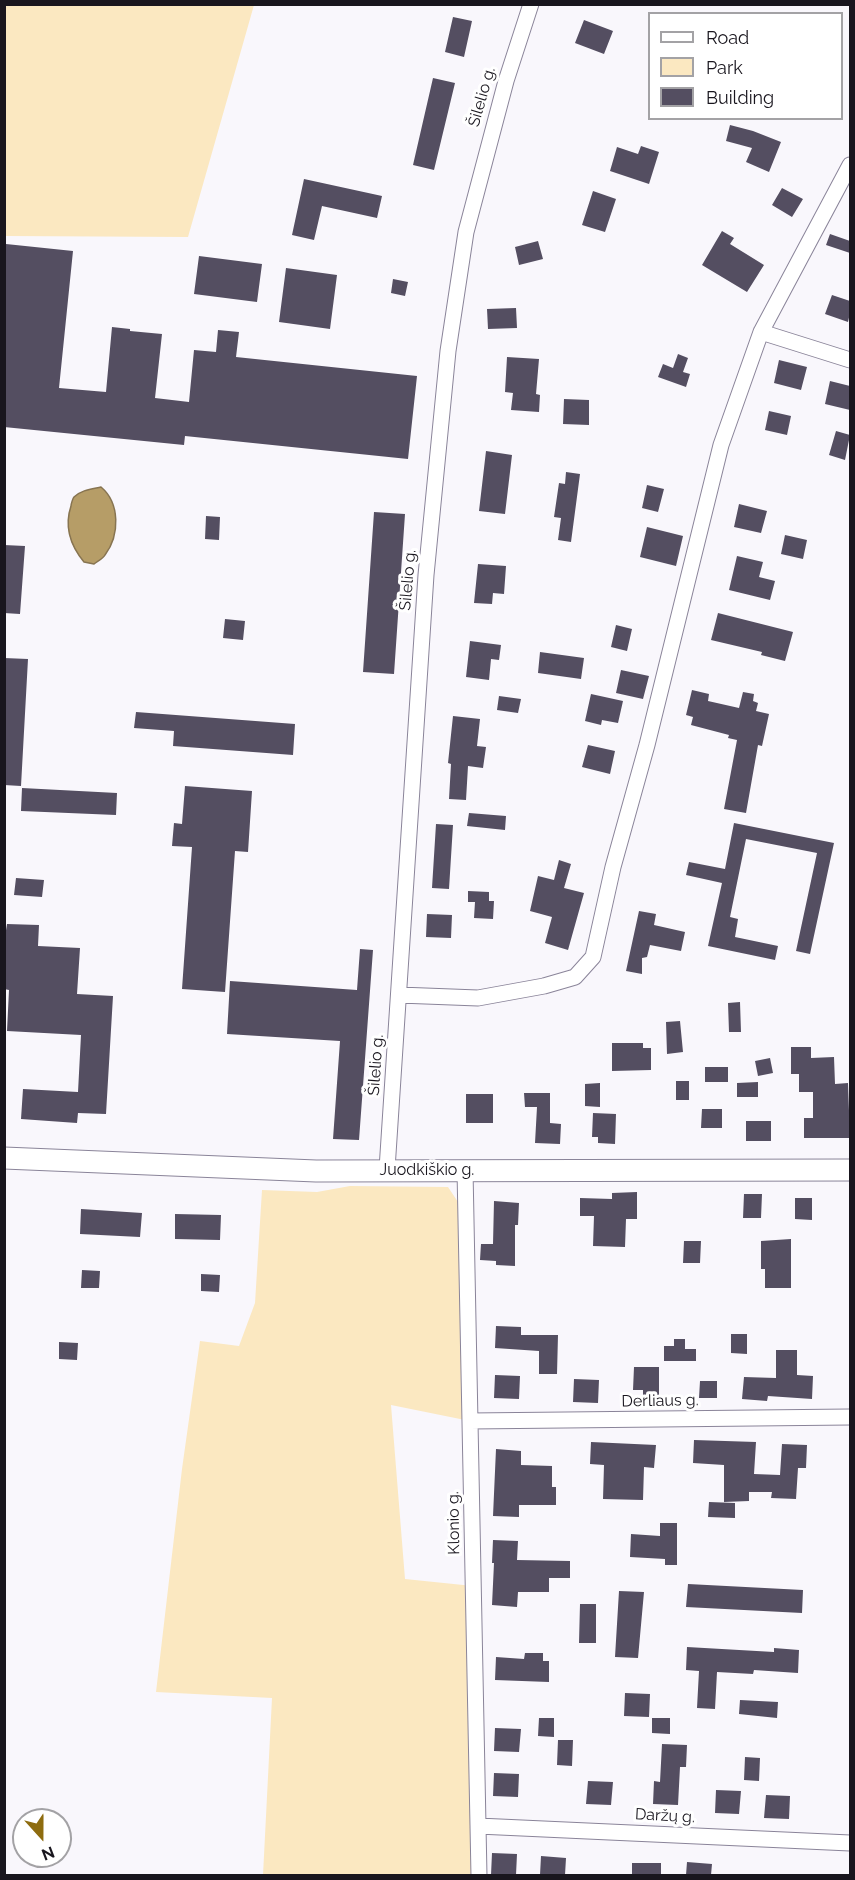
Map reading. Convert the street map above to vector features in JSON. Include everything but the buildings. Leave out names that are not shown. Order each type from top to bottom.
[{"type":"street","name":"Šilelio g.","points":[[387,1169],[426,575],[448,351],[468,222],[506,81],[531,4]]},
{"type":"street","points":[[399,995],[478,998],[544,986],[575,977],[593,957],[613,867],[647,745],[721,445],[761,332],[850,165]]},
{"type":"street","points":[[761,332],[850,360]]},
{"type":"street","name":"Juodkiškio g.","points":[[4,1158],[266,1170],[850,1170]]},
{"type":"street","name":"Klonio g.","points":[[465,1170],[479,1875]]},
{"type":"street","name":"Derliaus g.","points":[[470,1421],[850,1417]]},
{"type":"street","name":"Daržų g.","points":[[478,1826],[850,1843]]},
{"type":"green space","points":[[4,5],[254,5],[188,237],[5,236]]},
{"type":"green space","points":[[350,1186],[448,1187],[458,1202],[470,1421],[391,1405],[405,1579],[473,1586],[482,1875],[263,1875],[272,1698],[156,1692],[182,1469],[200,1341],[239,1346],[255,1303],[262,1190],[317,1192]]},
{"type":"shaded area","points":[[101,487],[112,502],[116,520],[110,547],[94,564],[84,562],[75,549],[68,521],[74,497],[83,491]]}]
